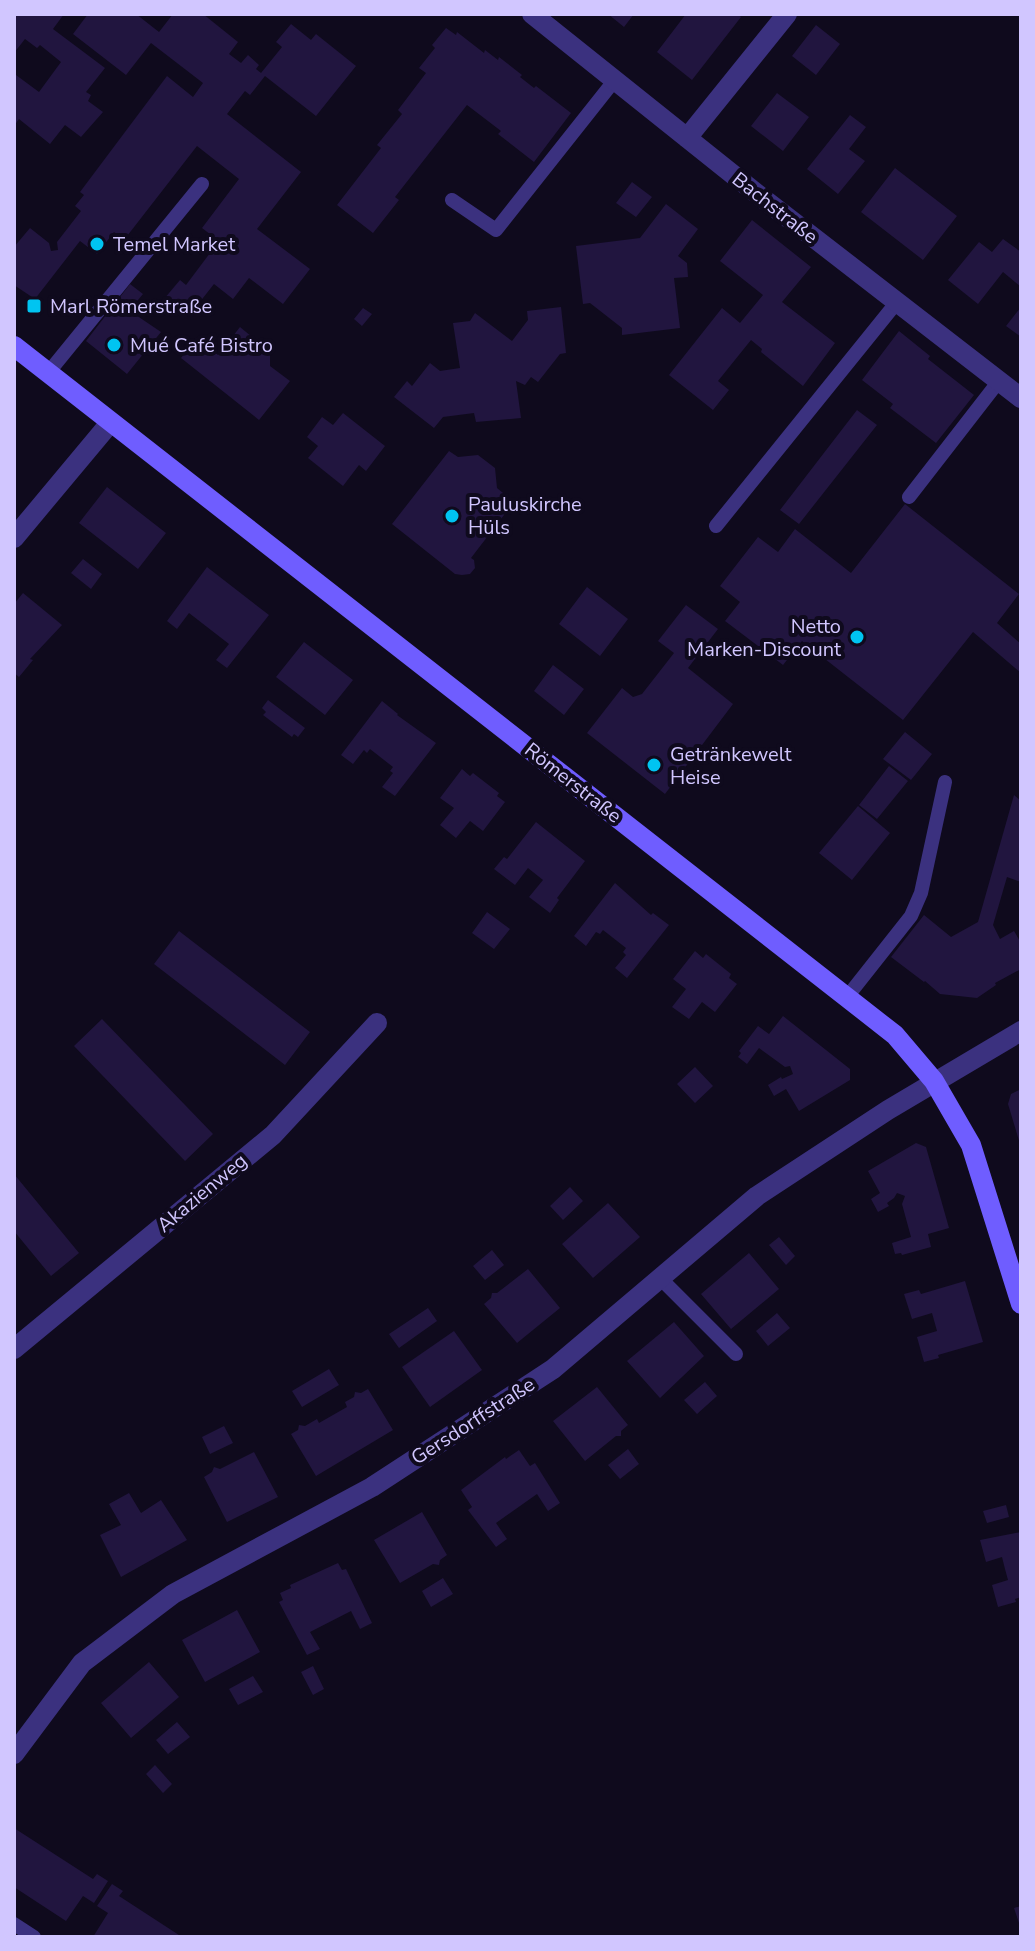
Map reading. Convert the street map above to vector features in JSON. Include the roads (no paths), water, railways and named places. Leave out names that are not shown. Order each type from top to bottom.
[{"type":"main road","name":"Römerstraße","points":[[14,346],[895,1035],[934,1081],[971,1145],[1021,1304]]},
{"type":"street","name":"Bachstraße","points":[[532,14],[1021,398]]},
{"type":"street","points":[[687,138],[787,14]]},
{"type":"street","points":[[14,538],[110,423]]},
{"type":"street","name":"Akazienweg","points":[[14,1349],[273,1135],[377,1023]]},
{"type":"street","name":"Gersdorffstraße","points":[[14,1754],[82,1663],[173,1594],[385,1479],[553,1369],[757,1196],[934,1081],[1021,1031]]},
{"type":"lane","points":[[452,200],[496,230],[614,81]]},
{"type":"lane","points":[[48,373],[202,184]]},
{"type":"lane","points":[[716,526],[897,302]]},
{"type":"lane","points":[[909,497],[999,381]]},
{"type":"lane","points":[[847,997],[893,943],[911,916],[921,893],[945,782]]},
{"type":"lane","points":[[660,1278],[736,1354]]},
{"type":"lane","points":[[14,1924],[34,1937]]},
{"type":"place","name":"Temel Market","points":[[97,244]]},
{"type":"place","name":"Marl Römerstraße","points":[[34,306]]},
{"type":"place","name":"Mué Café Bistro","points":[[114,345]]},
{"type":"place","name":"Pauluskirche Hüls","points":[[452,516]]},
{"type":"place","name":"Netto Marken-Discount","points":[[857,637]]},
{"type":"place","name":"Getränkewelt Heise","points":[[654,765]]}]
